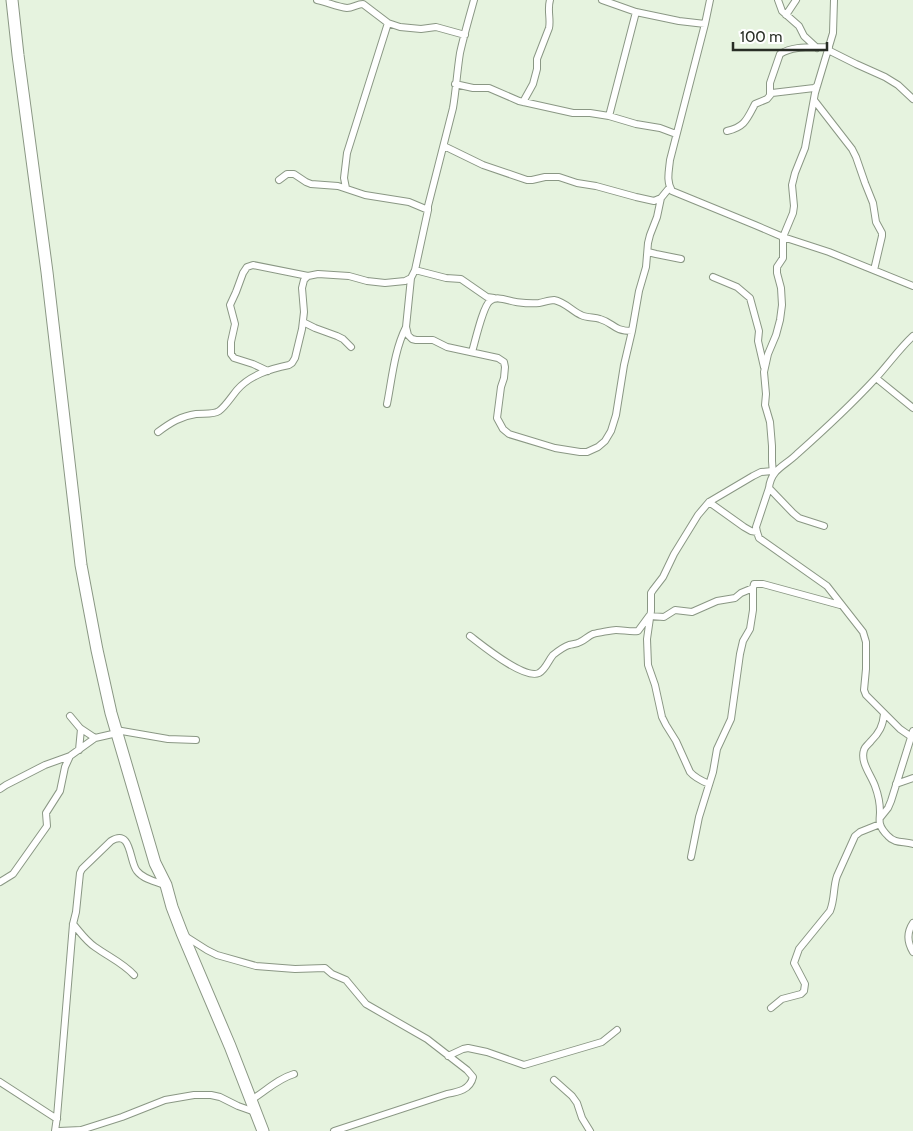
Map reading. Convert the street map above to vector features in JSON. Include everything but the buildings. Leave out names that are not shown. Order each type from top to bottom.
[{"type":"highway","points":[[12,0],[47,272],[81,565],[97,650],[116,732],[151,852],[160,876],[166,885],[182,933],[264,1130]]},
{"type":"street","points":[[317,0],[350,8],[363,4],[388,23],[400,27],[421,29],[436,27],[464,35]]},
{"type":"street","points":[[474,0],[464,35],[454,108],[428,206],[415,270],[411,278],[406,327],[408,335],[412,339],[433,340],[447,346],[498,358],[504,362],[505,372],[497,418],[509,434],[555,448],[587,452],[605,441],[611,431],[616,415],[624,365],[646,267],[650,235],[657,217],[660,198],[670,186]]},
{"type":"street","points":[[522,102],[534,84],[537,59],[550,24],[548,8],[550,0]]},
{"type":"street","points":[[604,0],[636,12],[705,24]]},
{"type":"street","points":[[710,0],[668,172],[672,191],[783,237],[828,252],[913,286]]},
{"type":"street","points":[[778,0],[780,9],[799,26],[804,36],[817,48]]},
{"type":"street","points":[[786,15],[796,0]]},
{"type":"street","points":[[765,368],[780,320],[782,305],[781,288],[777,270],[783,258],[783,237],[793,212],[792,185],[805,148],[817,86],[833,34],[834,0]]},
{"type":"street","points":[[609,116],[636,12]]},
{"type":"street","points":[[346,188],[344,178],[347,153],[388,23]]},
{"type":"street","points":[[727,131],[737,129],[742,125],[755,104],[767,99],[780,54],[804,47],[828,48],[856,64],[885,77],[898,85],[913,99]]},
{"type":"street","points":[[456,84],[473,88],[489,88],[522,102],[573,113],[609,116],[636,124],[660,128],[676,134]]},
{"type":"street","points":[[770,94],[817,86]]},
{"type":"street","points":[[814,100],[852,149],[873,203],[876,222],[882,233],[874,270]]},
{"type":"street","points":[[444,146],[483,165],[521,179],[532,180],[545,177],[559,177],[636,197],[654,200],[660,198]]},
{"type":"street","points":[[279,180],[287,174],[294,174],[311,184],[331,184],[365,195],[409,202],[428,210]]},
{"type":"street","points":[[648,252],[681,259]]},
{"type":"street","points":[[268,371],[234,358],[231,354],[231,342],[235,324],[230,305],[247,267],[253,265],[308,276],[318,274],[349,276],[367,281],[405,281],[411,278]]},
{"type":"street","points":[[415,270],[446,278],[461,279],[487,297],[495,299]]},
{"type":"street","points":[[158,432],[182,417],[221,410],[242,384],[268,371],[289,366],[292,363],[304,322],[302,288],[304,280],[308,276]]},
{"type":"street","points":[[713,277],[737,287],[750,298],[755,314],[758,341],[765,368],[765,405],[770,422],[772,473],[758,521],[757,532],[759,538],[827,586],[863,632],[866,642],[864,690],[866,695],[900,729],[912,735],[890,804],[879,821],[855,836],[834,882],[833,905],[818,927],[799,949],[796,956],[794,963],[805,984],[803,993],[782,999],[770,1008]]},
{"type":"street","points":[[472,352],[487,304],[490,300],[499,298],[524,303],[554,300],[561,302],[583,316],[601,319],[621,330],[632,331]]},
{"type":"street","points":[[304,322],[343,339],[351,347]]},
{"type":"street","points":[[387,404],[401,336],[406,327]]},
{"type":"street","points":[[709,784],[693,776],[690,772],[676,741],[662,717],[655,685],[648,665],[647,639],[650,601],[653,590],[663,577],[674,554],[698,514],[709,502],[761,472],[772,473],[795,457],[842,413],[913,336]]},
{"type":"street","points":[[876,378],[913,408]]},
{"type":"street","points":[[769,488],[799,518],[824,526]]},
{"type":"street","points":[[709,502],[744,527],[757,532]]},
{"type":"street","points":[[650,615],[664,617],[675,610],[692,612],[717,601],[735,598],[753,588],[754,584],[763,584],[841,605]]},
{"type":"street","points":[[691,858],[699,817],[718,749],[732,716],[740,654],[743,641],[750,629],[753,610],[753,588]]},
{"type":"street","points":[[470,636],[507,663],[529,673],[536,674],[546,666],[555,653],[565,647],[578,643],[588,636],[597,633],[616,630],[638,631],[650,615]]},
{"type":"street","points":[[884,714],[882,727],[878,734],[864,748],[866,768],[877,792],[880,807],[879,821],[890,838],[895,842],[913,844]]},
{"type":"street","points":[[70,716],[81,729],[94,738]]},
{"type":"street","points":[[79,750],[81,729]]},
{"type":"street","points":[[0,789],[45,765],[70,756],[94,738],[116,732],[168,739],[196,740]]},
{"type":"street","points":[[0,882],[13,874],[47,826],[46,813],[60,791],[65,767],[70,756]]},
{"type":"street","points":[[896,784],[913,778]]},
{"type":"street","points":[[55,1131],[73,924],[82,869],[114,839],[118,838],[125,841],[129,846],[136,871],[143,876],[166,885]]},
{"type":"street","points":[[913,923],[909,929],[908,937],[913,952]]},
{"type":"street","points":[[73,924],[94,947],[125,965],[134,975]]},
{"type":"street","points":[[182,933],[217,955],[248,963],[274,968],[324,968],[346,980],[366,1004],[427,1040],[468,1070],[472,1077],[470,1084],[461,1091],[334,1131]]},
{"type":"street","points":[[448,1056],[468,1048],[487,1052],[524,1065],[602,1042],[616,1030]]},
{"type":"street","points":[[251,1100],[279,1080],[294,1074]]},
{"type":"street","points":[[554,1080],[577,1102],[582,1118],[590,1131]]},
{"type":"street","points":[[0,1082],[57,1119]]},
{"type":"street","points":[[59,1131],[81,1130],[122,1117],[165,1100],[194,1096],[211,1095],[220,1097],[255,1112]]}]
